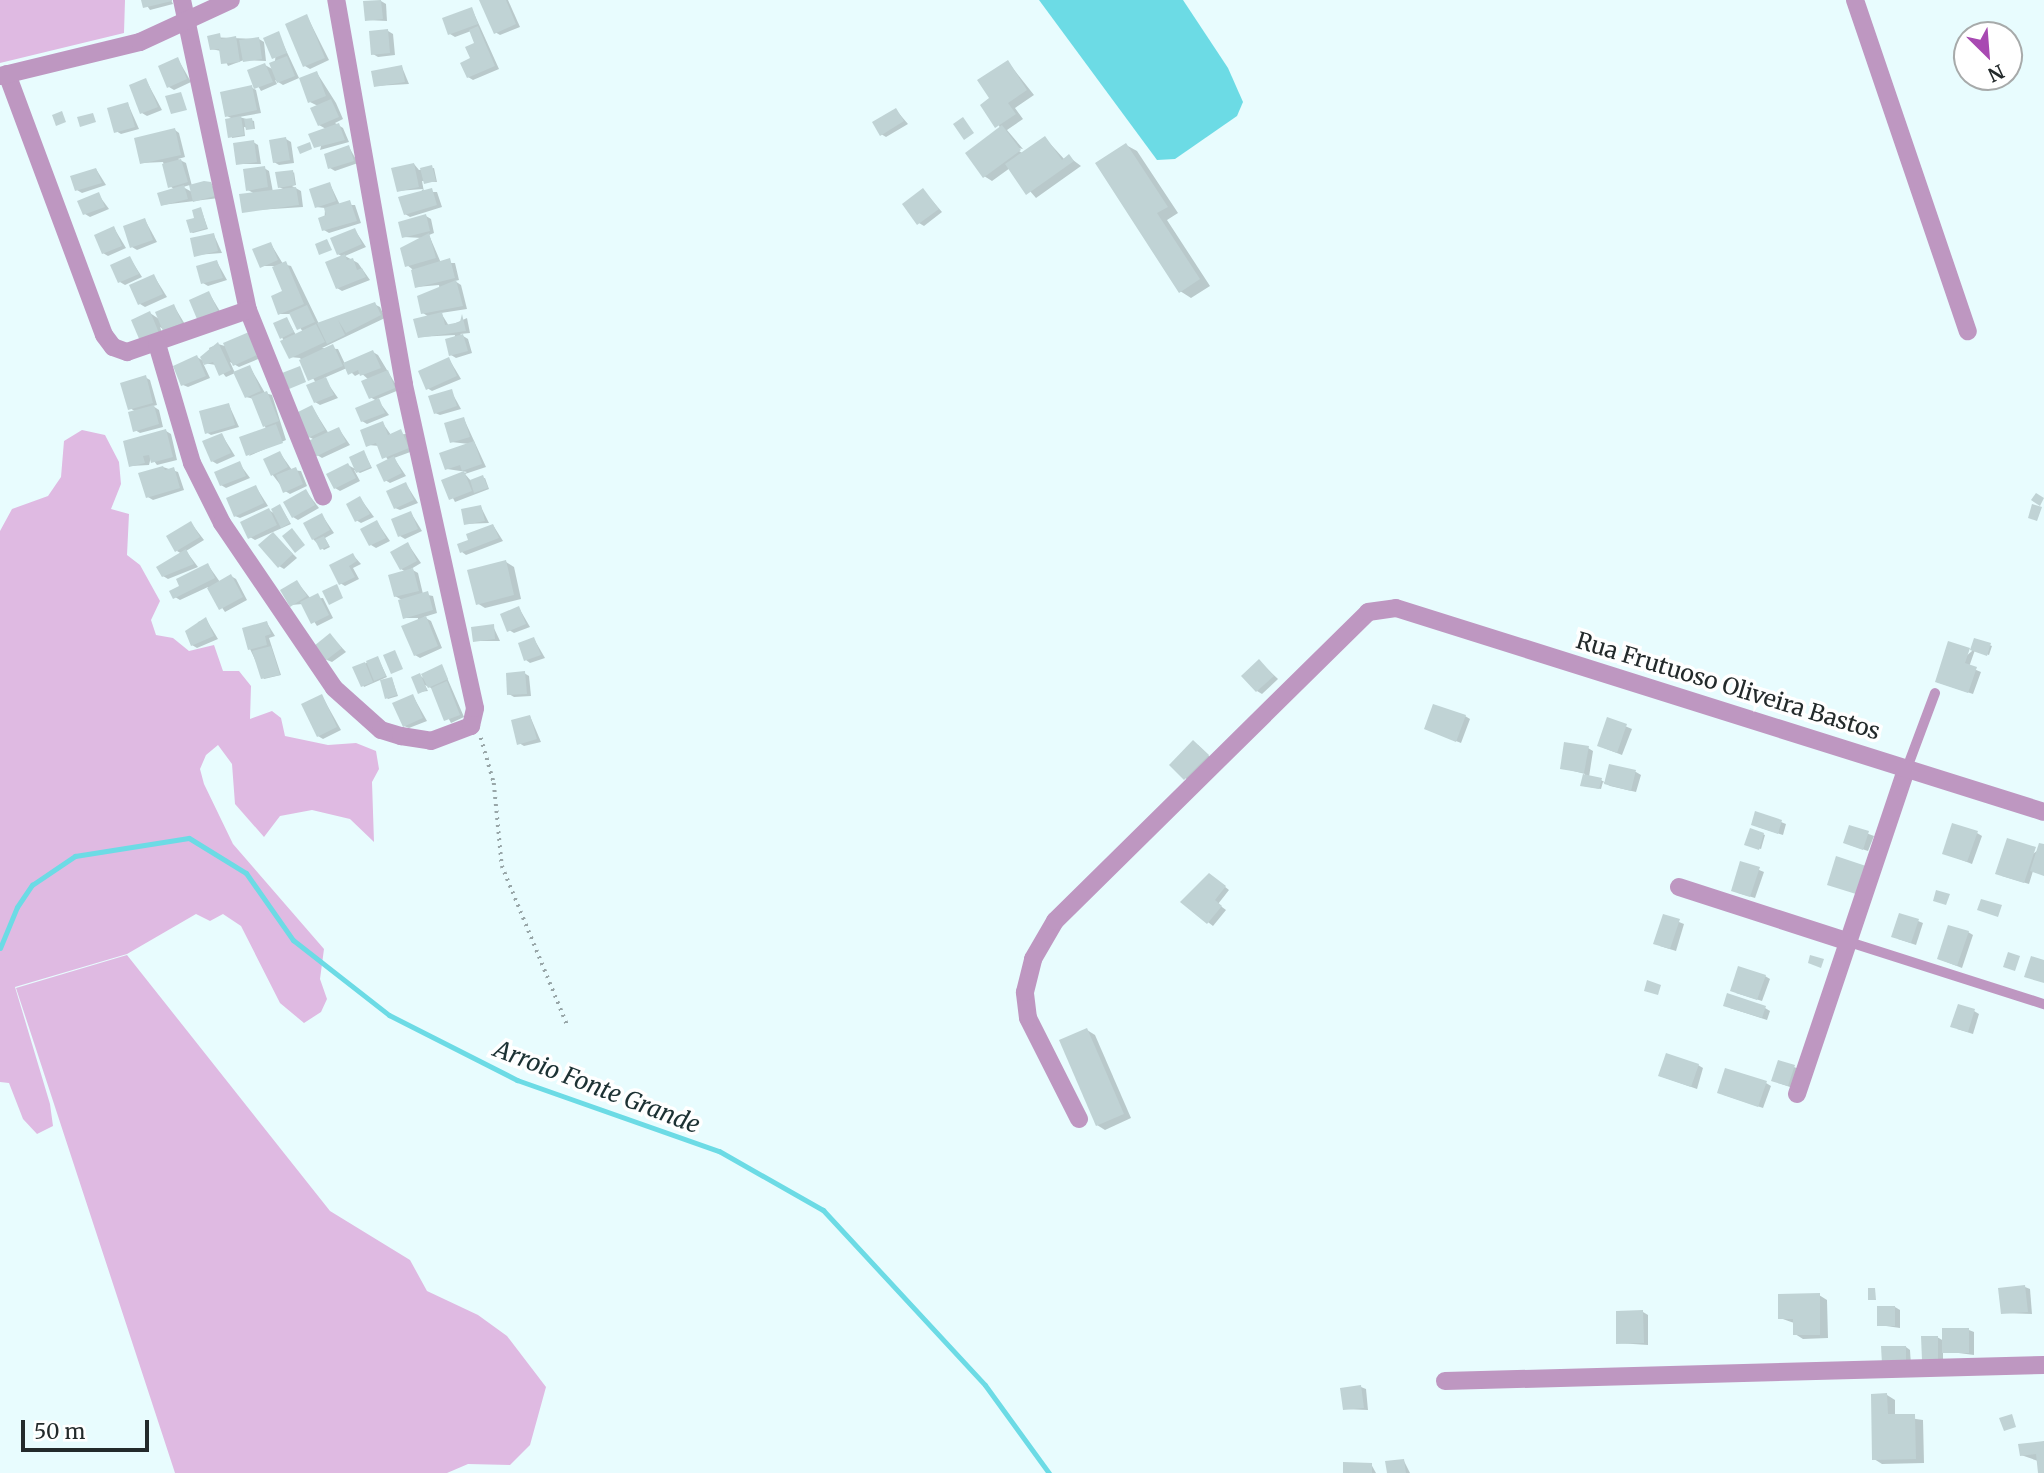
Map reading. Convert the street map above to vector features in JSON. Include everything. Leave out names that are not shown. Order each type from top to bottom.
[{"type":"street","points":[[182,0],[248,310],[323,497]]},
{"type":"street","points":[[231,0],[140,41],[4,75],[104,335],[113,347],[128,352],[158,344],[248,310]]},
{"type":"street","points":[[158,344],[192,463],[222,523],[334,688],[381,730],[431,741],[461,733],[475,719],[404,384],[336,0]]},
{"type":"street","points":[[1855,0],[1968,331]]},
{"type":"street","name":"Rua Frutuoso Oliveira Bastos","points":[[1079,1119],[1041,1049],[1028,1018],[1025,992],[1034,959],[1055,921],[1355,621],[1368,612],[1396,608],[2044,812]]},
{"type":"street","points":[[1797,1094],[1846,941],[1907,768]]},
{"type":"street","points":[[1679,887],[1846,941]]},
{"type":"street","points":[[1445,1381],[2044,1365]]},
{"type":"lane","points":[[1907,768],[1936,694]]},
{"type":"lane","points":[[1846,941],[2044,1004]]},
{"type":"path","points":[[475,719],[494,783],[502,866],[568,1027]]},
{"type":"shaded area","points":[[0,0],[125,0],[124,33],[0,63]]},
{"type":"shaded area","points":[[82,430],[105,435],[119,462],[121,484],[111,509],[129,514],[127,555],[140,565],[160,601],[151,620],[156,635],[173,638],[189,651],[214,645],[223,671],[239,671],[251,686],[250,719],[272,711],[281,718],[285,736],[328,745],[356,743],[376,751],[379,769],[372,782],[374,842],[350,819],[312,810],[280,816],[264,837],[235,804],[232,764],[218,745],[206,755],[200,769],[204,784],[233,844],[324,949],[320,979],[327,999],[321,1012],[304,1023],[280,1003],[241,926],[223,914],[210,921],[196,914],[127,954],[15,987],[50,1104],[53,1126],[37,1134],[23,1119],[9,1083],[0,1082],[0,531],[12,509],[48,496],[61,477],[64,441]]},
{"type":"shaded area","points":[[127,955],[330,1211],[410,1260],[427,1291],[478,1315],[507,1336],[546,1387],[530,1445],[510,1465],[468,1464],[447,1473],[175,1473],[16,988]]},
{"type":"water","points":[[1039,0],[1183,0],[1228,68],[1243,102],[1237,116],[1175,159],[1157,160]]},
{"type":"building","points":[[141,0],[172,0],[172,1],[143,8]]},
{"type":"building","points":[[381,0],[383,19],[365,21],[363,1]]},
{"type":"building","points":[[479,0],[506,0],[516,24],[494,34]]},
{"type":"building","points":[[472,7],[478,24],[448,35],[442,18]]},
{"type":"building","points":[[307,14],[325,58],[303,67],[285,24]]},
{"type":"building","points":[[478,26],[495,66],[467,78],[460,63],[470,58],[465,47],[474,43],[469,30]]},
{"type":"building","points":[[388,29],[390,53],[371,55],[369,31]]},
{"type":"building","points":[[279,31],[287,53],[272,59],[263,38]]},
{"type":"building","points":[[220,33],[221,39],[236,36],[240,62],[221,64],[219,49],[210,50],[207,36]]},
{"type":"building","points":[[259,37],[262,59],[243,62],[239,40]]},
{"type":"building","points":[[287,56],[295,76],[277,83],[269,63]]},
{"type":"building","points":[[178,57],[187,79],[167,88],[158,66]]},
{"type":"building","points":[[1008,60],[1027,90],[1008,103],[1016,114],[995,128],[980,105],[989,98],[977,80]]},
{"type":"building","points":[[265,63],[273,82],[254,89],[247,70]]},
{"type":"building","points":[[402,65],[405,82],[374,87],[371,71]]},
{"type":"building","points":[[317,71],[326,96],[308,103],[299,78]]},
{"type":"building","points":[[146,78],[158,107],[140,114],[129,85]]},
{"type":"building","points":[[252,85],[257,110],[225,117],[220,92]]},
{"type":"building","points":[[181,92],[187,110],[171,114],[165,96]]},
{"type":"building","points":[[331,99],[339,117],[318,126],[310,108]]},
{"type":"building","points":[[128,102],[135,127],[114,133],[107,108]]},
{"type":"building","points":[[896,108],[904,121],[880,136],[872,122]]},
{"type":"building","points":[[62,111],[66,122],[56,126],[52,115]]},
{"type":"building","points":[[93,113],[96,122],[80,127],[77,117]]},
{"type":"building","points":[[241,116],[244,135],[228,138],[225,119]]},
{"type":"building","points":[[963,117],[974,133],[964,140],[953,124]]},
{"type":"building","points":[[252,118],[254,129],[246,130],[244,119]]},
{"type":"building","points":[[339,123],[345,140],[314,148],[308,134]]},
{"type":"building","points":[[1002,125],[1021,150],[983,178],[965,153]]},
{"type":"building","points":[[175,128],[181,155],[140,164],[134,138]]},
{"type":"building","points":[[1045,136],[1062,160],[1069,154],[1074,161],[1026,195],[1005,164]]},
{"type":"building","points":[[286,137],[290,160],[273,163],[269,140]]},
{"type":"building","points":[[254,140],[257,162],[236,165],[233,143]]},
{"type":"building","points":[[310,142],[312,149],[300,154],[297,147]]},
{"type":"building","points":[[1126,143],[1168,207],[1157,213],[1200,279],[1179,293],[1095,163]]},
{"type":"building","points":[[349,145],[354,161],[328,169],[324,154]]},
{"type":"building","points":[[181,159],[188,182],[168,188],[162,164]]},
{"type":"building","points":[[414,163],[419,187],[397,192],[391,168]]},
{"type":"building","points":[[432,165],[436,181],[424,184],[420,168]]},
{"type":"building","points":[[265,166],[268,187],[246,191],[243,169]]},
{"type":"building","points":[[96,168],[102,183],[75,191],[70,176]]},
{"type":"building","points":[[293,170],[295,185],[278,188],[275,172]]},
{"type":"building","points":[[211,182],[215,196],[193,202],[189,185]]},
{"type":"building","points":[[330,182],[336,201],[315,208],[309,189]]},
{"type":"building","points":[[184,185],[188,199],[161,206],[157,193]]},
{"type":"building","points":[[296,187],[299,205],[242,213],[239,194]]},
{"type":"building","points":[[432,188],[437,205],[404,215],[398,197]]},
{"type":"building","points":[[923,188],[939,209],[917,225],[902,204]]},
{"type":"building","points":[[99,192],[105,207],[83,215],[77,201]]},
{"type":"building","points":[[350,200],[357,221],[322,231],[318,218],[326,215],[324,208]]},
{"type":"building","points":[[201,207],[207,228],[190,233],[186,220],[194,218],[192,210]]},
{"type":"building","points":[[426,214],[430,231],[402,238],[398,222]]},
{"type":"building","points":[[145,218],[153,240],[130,248],[123,226]]},
{"type":"building","points":[[114,226],[122,246],[102,254],[94,235]]},
{"type":"building","points":[[355,228],[362,244],[337,255],[330,238]]},
{"type":"building","points":[[214,233],[218,251],[194,257],[190,238]]},
{"type":"building","points":[[429,233],[436,258],[405,267],[400,248]]},
{"type":"building","points":[[327,239],[332,250],[319,255],[315,244]]},
{"type":"building","points":[[271,242],[278,260],[260,268],[252,249]]},
{"type":"building","points":[[345,254],[347,260],[353,258],[357,270],[362,268],[366,277],[336,289],[325,262]]},
{"type":"building","points":[[130,256],[139,274],[118,283],[110,265]]},
{"type":"building","points":[[450,258],[455,278],[415,288],[411,270]]},
{"type":"building","points":[[217,260],[223,278],[201,284],[196,266]]},
{"type":"building","points":[[286,261],[304,304],[278,315],[271,296],[282,291],[272,267]]},
{"type":"building","points":[[154,274],[163,294],[138,305],[129,285]]},
{"type":"building","points":[[456,280],[463,306],[421,314],[417,296]]},
{"type":"building","points":[[209,291],[218,311],[197,319],[189,300]]},
{"type":"building","points":[[375,302],[381,315],[346,333],[338,320],[345,335],[327,344],[317,323]]},
{"type":"building","points":[[174,304],[182,323],[163,331],[155,312]]},
{"type":"building","points":[[307,305],[315,322],[297,330],[289,313]]},
{"type":"building","points":[[150,311],[159,333],[140,341],[131,320]]},
{"type":"building","points":[[442,312],[445,325],[460,322],[462,314],[466,331],[418,338],[413,319]]},
{"type":"building","points":[[287,317],[294,332],[280,339],[273,323]]},
{"type":"building","points":[[316,324],[325,342],[289,359],[280,341]]},
{"type":"building","points":[[249,332],[259,354],[233,366],[223,343]]},
{"type":"building","points":[[463,334],[468,351],[449,356],[445,339]]},
{"type":"building","points":[[218,342],[231,370],[219,376],[213,362],[204,365],[200,357]]},
{"type":"building","points":[[333,344],[343,366],[308,381],[299,360]]},
{"type":"building","points":[[373,350],[381,368],[360,376],[358,370],[348,375],[343,363]]},
{"type":"building","points":[[197,355],[206,376],[181,386],[173,366]]},
{"type":"building","points":[[449,357],[457,376],[426,390],[418,371]]},
{"type":"building","points":[[250,365],[261,391],[245,398],[233,372]]},
{"type":"building","points":[[300,366],[306,382],[289,389],[282,373]]},
{"type":"building","points":[[388,370],[395,388],[369,399],[361,381]]},
{"type":"building","points":[[146,375],[153,403],[128,410],[120,383]]},
{"type":"building","points":[[326,377],[334,395],[314,403],[306,385]]},
{"type":"building","points":[[452,389],[457,406],[434,414],[428,396]]},
{"type":"building","points":[[267,391],[279,421],[263,427],[251,397]]},
{"type":"building","points":[[379,398],[385,413],[361,422],[355,408]]},
{"type":"building","points":[[229,403],[235,425],[205,434],[199,411]]},
{"type":"building","points":[[154,405],[159,424],[133,432],[128,412]]},
{"type":"building","points":[[312,405],[325,430],[308,438],[296,413]]},
{"type":"building","points":[[464,417],[470,437],[450,443],[444,423]]},
{"type":"building","points":[[383,421],[388,435],[401,429],[409,448],[382,459],[376,443],[366,447],[360,430]]},
{"type":"building","points":[[276,424],[283,443],[246,456],[239,437]]},
{"type":"building","points":[[339,427],[346,442],[315,457],[308,441]]},
{"type":"building","points":[[166,429],[173,457],[151,463],[149,455],[143,456],[145,463],[129,467],[123,441]]},
{"type":"building","points":[[222,433],[231,453],[211,462],[202,441]]},
{"type":"building","points":[[474,441],[482,464],[462,471],[460,465],[445,470],[439,453]]},
{"type":"building","points":[[364,450],[371,467],[356,473],[349,457]]},
{"type":"building","points":[[280,451],[288,467],[271,476],[263,459]]},
{"type":"building","points":[[394,456],[402,473],[384,482],[376,465]]},
{"type":"building","points":[[240,461],[246,476],[220,486],[214,472]]},
{"type":"building","points":[[348,463],[356,478],[334,489],[326,474]]},
{"type":"building","points":[[163,466],[165,470],[174,467],[180,488],[146,498],[138,473]]},
{"type":"building","points":[[296,467],[303,484],[283,493],[276,475]]},
{"type":"building","points":[[464,471],[472,491],[449,500],[441,480]]},
{"type":"building","points":[[483,475],[488,488],[474,493],[470,480]]},
{"type":"building","points":[[406,482],[414,500],[394,509],[386,491]]},
{"type":"building","points":[[256,485],[264,503],[234,517],[226,498]]},
{"type":"building","points":[[306,489],[315,505],[292,518],[283,502]]},
{"type":"building","points":[[2036,493],[2044,498],[2040,506],[2031,500]]},
{"type":"building","points":[[360,496],[370,514],[355,522],[346,504]]},
{"type":"building","points":[[280,504],[290,523],[281,528],[271,509]]},
{"type":"building","points":[[2032,504],[2042,507],[2037,521],[2028,518]]},
{"type":"building","points":[[481,505],[485,521],[464,525],[461,509]]},
{"type":"building","points":[[269,508],[277,525],[248,539],[240,522]]},
{"type":"building","points":[[411,511],[418,529],[398,537],[391,519]]},
{"type":"building","points":[[322,513],[330,530],[312,540],[303,523]]},
{"type":"building","points":[[377,520],[386,538],[369,546],[360,529]]},
{"type":"building","points":[[191,521],[200,537],[175,552],[166,536]]},
{"type":"building","points":[[493,524],[499,538],[460,553],[457,544],[468,540],[466,534]]},
{"type":"building","points":[[292,528],[305,545],[295,553],[282,536]]},
{"type":"building","points":[[273,532],[293,554],[278,568],[258,545]]},
{"type":"building","points":[[324,536],[329,546],[320,550],[315,540]]},
{"type":"building","points":[[408,542],[417,561],[400,570],[390,552]]},
{"type":"building","points":[[186,549],[194,564],[162,577],[156,567]]},
{"type":"building","points":[[353,553],[357,561],[349,566],[355,577],[339,585],[329,565]]},
{"type":"building","points":[[506,560],[514,595],[476,605],[467,570]]},
{"type":"building","points":[[208,563],[215,578],[173,599],[169,591],[179,586],[176,579]]},
{"type":"building","points":[[413,568],[419,591],[394,597],[388,575]]},
{"type":"building","points":[[231,574],[243,597],[219,610],[207,588]]},
{"type":"building","points":[[297,580],[307,596],[290,607],[280,590]]},
{"type":"building","points":[[337,584],[343,598],[329,605],[322,591]]},
{"type":"building","points":[[428,591],[433,610],[403,619],[398,600]]},
{"type":"building","points":[[318,593],[329,615],[311,624],[300,602]]},
{"type":"building","points":[[519,606],[526,624],[507,632],[500,614]]},
{"type":"building","points":[[426,616],[438,646],[414,656],[401,626]]},
{"type":"building","points":[[206,617],[214,636],[191,646],[185,631]]},
{"type":"building","points":[[267,621],[271,634],[265,636],[267,645],[248,650],[242,628]]},
{"type":"building","points":[[494,624],[495,639],[473,642],[471,627]]},
{"type":"building","points":[[330,633],[342,648],[325,661],[314,646]]},
{"type":"building","points":[[534,637],[541,655],[524,661],[518,643]]},
{"type":"building","points":[[1974,638],[1991,643],[1987,656],[1970,650]]},
{"type":"building","points":[[1948,641],[1970,648],[1965,663],[1977,667],[1968,693],[1935,682]]},
{"type":"building","points":[[271,646],[280,675],[261,679],[252,651]]},
{"type":"building","points":[[395,650],[403,669],[391,674],[383,655]]},
{"type":"building","points":[[378,656],[386,676],[374,681],[366,661]]},
{"type":"building","points":[[1259,659],[1274,676],[1256,692],[1241,676]]},
{"type":"building","points":[[365,662],[373,682],[361,687],[352,667]]},
{"type":"building","points":[[442,664],[448,679],[428,688],[421,674]]},
{"type":"building","points":[[525,671],[527,694],[507,695],[506,673]]},
{"type":"building","points":[[420,673],[427,690],[418,694],[411,677]]},
{"type":"building","points":[[392,677],[397,695],[385,699],[380,680]]},
{"type":"building","points":[[447,681],[460,715],[444,721],[431,688]]},
{"type":"building","points":[[322,694],[337,727],[317,737],[301,704]]},
{"type":"building","points":[[413,694],[423,718],[403,727],[392,703]]},
{"type":"building","points":[[1433,704],[1466,715],[1456,742],[1424,729]]},
{"type":"building","points":[[530,715],[537,739],[517,745],[511,720]]},
{"type":"building","points":[[1607,717],[1627,724],[1617,753],[1597,746]]},
{"type":"building","points":[[1193,740],[1209,755],[1184,780],[1169,765]]},
{"type":"building","points":[[1564,742],[1589,746],[1584,773],[1560,769]]},
{"type":"building","points":[[1609,764],[1636,770],[1631,791],[1604,784]]},
{"type":"building","points":[[1583,774],[1602,778],[1599,789],[1580,786]]},
{"type":"building","points":[[1755,811],[1782,820],[1778,834],[1751,825]]},
{"type":"building","points":[[1952,823],[1978,831],[1967,862],[1942,854]]},
{"type":"building","points":[[1849,825],[1869,831],[1863,850],[1843,843]]},
{"type":"building","points":[[1750,828],[1764,833],[1759,850],[1744,845]]},
{"type":"building","points":[[2007,838],[2036,847],[2024,883],[1995,874]]},
{"type":"building","points":[[2039,843],[2044,844],[2044,876],[2030,871]]},
{"type":"building","points":[[1836,856],[1866,866],[1856,894],[1827,885]]},
{"type":"building","points":[[1740,861],[1760,867],[1750,897],[1731,891]]},
{"type":"building","points":[[1209,873],[1226,886],[1215,900],[1222,906],[1207,924],[1180,902]]},
{"type":"building","points":[[1936,890],[1950,894],[1946,905],[1933,901]]},
{"type":"building","points":[[1981,899],[2002,905],[1998,917],[1977,910]]},
{"type":"building","points":[[1899,913],[1919,919],[1911,943],[1891,937]]},
{"type":"building","points":[[1663,914],[1680,919],[1670,949],[1653,944]]},
{"type":"building","points":[[1948,925],[1969,931],[1957,966],[1937,959]]},
{"type":"building","points":[[2008,952],[2020,956],[2015,971],[2003,967]]},
{"type":"building","points":[[1810,955],[1824,959],[1821,968],[1808,963]]},
{"type":"building","points":[[2031,956],[2044,960],[2044,983],[2024,977]]},
{"type":"building","points":[[1738,966],[1766,975],[1757,1000],[1730,991]]},
{"type":"building","points":[[1647,980],[1661,985],[1658,995],[1644,991]]},
{"type":"building","points":[[1727,993],[1766,1006],[1762,1018],[1723,1006]]},
{"type":"building","points":[[1958,1004],[1975,1009],[1968,1032],[1950,1027]]},
{"type":"building","points":[[1087,1028],[1124,1114],[1096,1126],[1059,1040]]},
{"type":"building","points":[[1666,1053],[1699,1064],[1691,1087],[1658,1076]]},
{"type":"building","points":[[1778,1060],[1795,1065],[1788,1086],[1771,1081]]},
{"type":"building","points":[[1725,1068],[1767,1081],[1758,1107],[1717,1093]]},
{"type":"building","points":[[2025,1285],[2028,1312],[2001,1314],[1998,1288]]},
{"type":"building","points":[[1868,1288],[1875,1288],[1876,1300],[1868,1300]]},
{"type":"building","points":[[1820,1293],[1820,1335],[1793,1335],[1793,1319],[1778,1319],[1778,1294]]},
{"type":"building","points":[[1877,1306],[1895,1306],[1895,1326],[1877,1326]]},
{"type":"building","points":[[1643,1310],[1644,1343],[1616,1344],[1616,1311]]},
{"type":"building","points":[[1942,1328],[1969,1328],[1969,1353],[1942,1353]]},
{"type":"building","points":[[1921,1336],[1938,1336],[1938,1359],[1922,1360]]},
{"type":"building","points":[[1881,1346],[1906,1346],[1906,1363],[1882,1364]]},
{"type":"building","points":[[1361,1385],[1364,1408],[1343,1410],[1340,1388]]},
{"type":"building","points":[[1887,1393],[1888,1414],[1915,1414],[1916,1459],[1872,1460],[1871,1394]]},
{"type":"building","points":[[2012,1414],[2016,1427],[2004,1431],[1999,1418]]},
{"type":"building","points":[[2044,1441],[2044,1473],[2038,1473],[2036,1454],[2020,1456],[2018,1444]]},
{"type":"building","points":[[1404,1459],[1406,1473],[1387,1473],[1385,1461]]},
{"type":"building","points":[[1343,1462],[1372,1463],[1372,1473],[1343,1473]]},
{"type":"waterway","name":"Arroio Fonte Grande","points":[[0,948],[17,907],[32,885],[75,856],[189,838],[246,873],[293,940],[389,1015],[517,1080],[719,1151],[823,1210],[985,1385],[1049,1473]]}]
